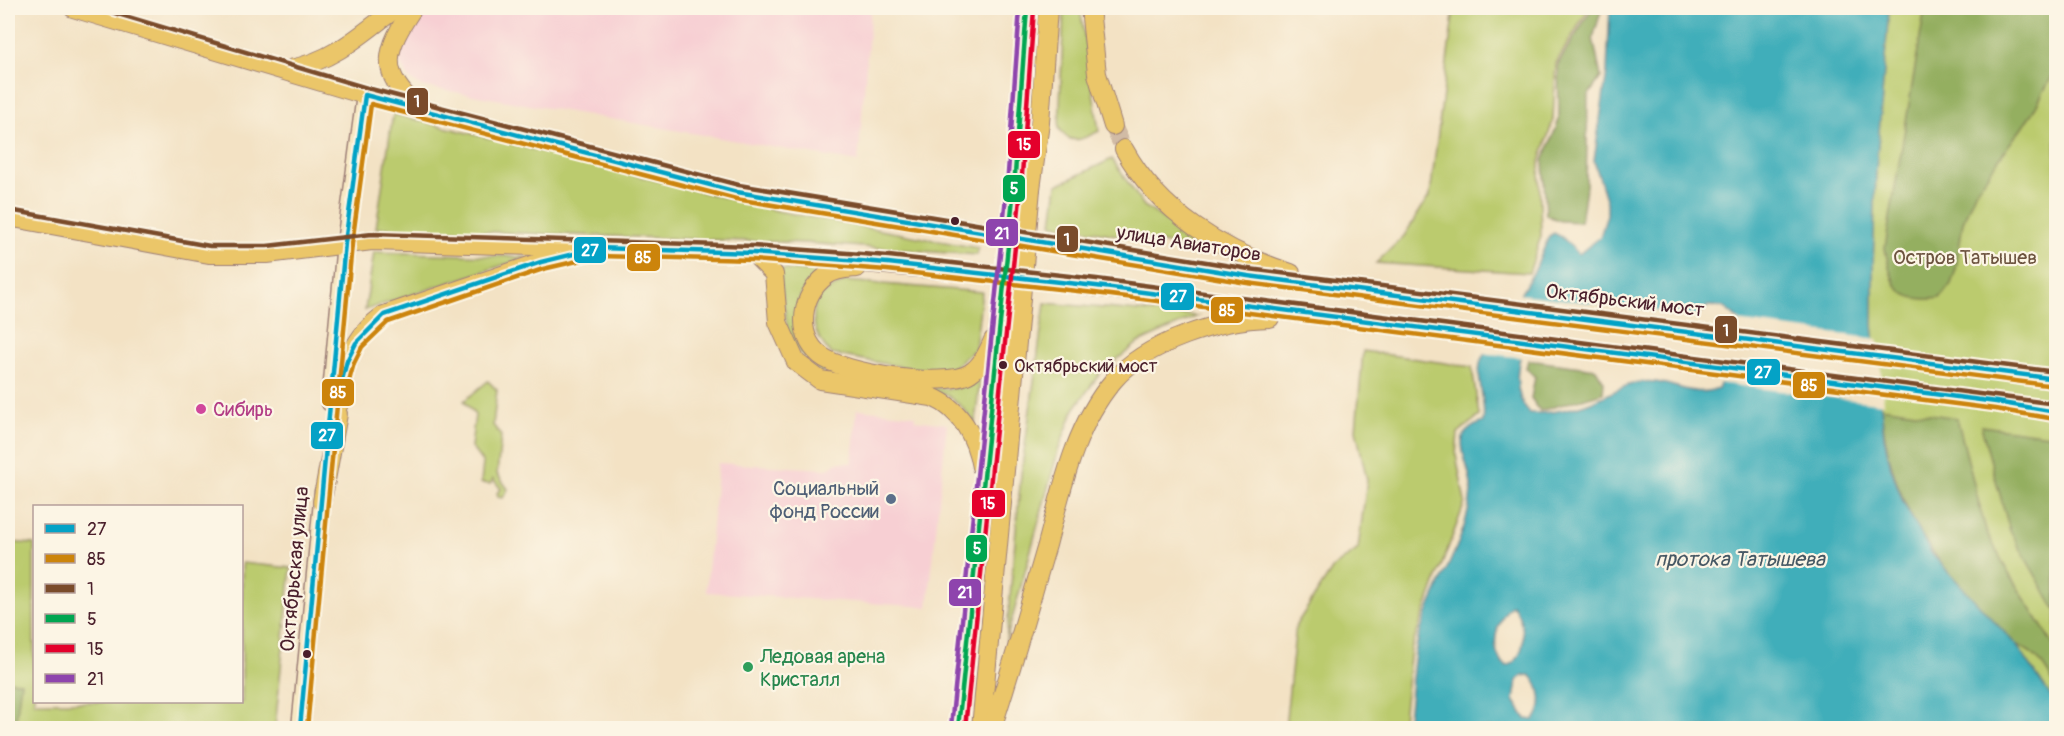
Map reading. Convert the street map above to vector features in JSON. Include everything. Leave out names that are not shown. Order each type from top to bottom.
[{"type":"main road","points":[[73,8],[422,111],[737,192],[989,232]]},
{"type":"main road","points":[[286,70],[313,65],[328,58],[396,8]]},
{"type":"main road","points":[[413,8],[389,49],[390,66],[402,94],[422,111]]},
{"type":"main road","points":[[981,729],[1018,331],[1027,8]]},
{"type":"main road","points":[[958,729],[998,330],[1022,189],[1040,123],[1048,8]]},
{"type":"main road","points":[[1090,8],[1097,74],[1113,126]]},
{"type":"main road","points":[[1124,149],[1152,191],[1223,245],[1253,261],[1330,286]]},
{"type":"main road","points":[[8,217],[208,254],[267,254],[372,241],[753,253],[888,263],[985,274]]},
{"type":"main road","name":"улица Авиаторов","points":[[1042,241],[1248,276],[1330,286]]},
{"type":"main road","points":[[322,502],[334,408],[343,370],[354,346],[365,330],[384,315],[541,262],[598,248]]},
{"type":"main road","points":[[753,253],[774,274],[778,322],[796,362],[820,380],[932,397],[942,401],[956,413],[973,436],[984,485]]},
{"type":"main road","points":[[888,263],[838,271],[828,275],[817,285],[806,306],[804,321],[810,344],[832,363],[861,371],[935,382],[948,381],[969,374],[980,364],[998,330]]},
{"type":"main road","points":[[1038,280],[1996,402],[2056,412]]},
{"type":"main road","name":"Октябрьский мост","points":[[1330,286],[2000,370],[2056,379]]},
{"type":"main road","points":[[992,729],[1071,458],[1091,411],[1114,380],[1141,358],[1205,329],[1237,320],[1326,318]]},
{"type":"street","points":[[334,408],[345,243],[365,95]]},
{"type":"street","name":"Октябрьская улица","points":[[300,729],[322,502]]},
{"type":"shaded area","points":[[427,8],[871,8],[858,162],[421,86],[408,78],[397,57],[410,31]]},
{"type":"shaded area","points":[[857,409],[915,415],[915,420],[947,424],[928,607],[706,592],[718,463],[828,469],[836,462],[852,463]]},
{"type":"green space","points":[[1064,8],[1080,8],[1099,131],[1077,140],[1068,138],[1059,128]]},
{"type":"green space","points":[[1454,8],[1589,8],[1556,63],[1553,120],[1539,165],[1541,236],[1529,273],[1376,263],[1404,236],[1430,195]]},
{"type":"green space","points":[[1592,8],[1602,8],[1593,38],[1601,77],[1588,96],[1586,187],[1581,222],[1560,221],[1546,215],[1543,161],[1559,120],[1558,64]]},
{"type":"green space","name":"Остров Татышев","points":[[1889,8],[2056,8],[2056,705],[2017,646],[1991,620],[1917,531],[1903,502],[1884,437],[1873,325],[1873,266],[1876,170]]},
{"type":"green space","points":[[1925,8],[2056,8],[2056,69],[2032,113],[1975,192],[1963,222],[1956,269],[1951,284],[1940,298],[1926,299],[1914,298],[1899,289],[1894,282],[1885,248]]},
{"type":"green space","points":[[393,114],[778,211],[978,248],[977,255],[806,243],[376,228]]},
{"type":"green space","points":[[1112,159],[1144,206],[1214,252],[1052,224],[1057,185]]},
{"type":"green space","points":[[374,252],[528,257],[365,310]]},
{"type":"green space","points":[[779,269],[819,272],[801,295],[797,310],[809,353],[824,369],[821,373],[794,347],[788,333]]},
{"type":"green space","points":[[845,281],[982,292],[975,349],[950,370],[931,372],[831,354],[817,334],[814,320],[815,305],[817,296]]},
{"type":"green space","points":[[1045,303],[1198,316],[1138,343],[1101,372],[1074,409],[1058,451],[1006,641],[1021,474]]},
{"type":"green space","points":[[1363,351],[1472,367],[1479,416],[1458,433],[1456,455],[1465,502],[1411,649],[1402,728],[1285,728],[1296,625],[1333,568],[1358,549],[1367,480],[1356,430]]},
{"type":"green space","points":[[1528,360],[1596,369],[1604,382],[1603,393],[1540,411],[1531,398],[1535,377],[1526,368]]},
{"type":"green space","points":[[980,380],[975,423],[960,405],[947,395],[909,386],[954,388]]},
{"type":"green space","points":[[488,381],[497,390],[493,425],[501,436],[497,474],[508,489],[503,498],[498,497],[497,493],[501,489],[493,479],[490,484],[481,483],[483,463],[471,447],[475,415],[464,401]]},
{"type":"green space","points":[[1881,407],[1957,418],[1986,531],[2009,574],[2056,649],[2056,686],[2036,657],[2017,646],[1966,593],[1925,540],[1896,480],[1887,446]]},
{"type":"green space","points":[[1981,426],[2056,436],[2056,611],[2010,531]]},
{"type":"green space","points":[[8,542],[33,544],[33,703],[243,703],[243,563],[291,568],[275,728],[8,728]]},
{"type":"green space","points":[[8,681],[21,682],[16,721],[8,721]]},
{"type":"water","name":"протока Татышева","points":[[1610,8],[1889,8],[1876,170],[1873,325],[1884,437],[1891,468],[1903,502],[1932,554],[2017,646],[2056,704],[2056,728],[1406,728],[1420,633],[1433,598],[1457,547],[1468,510],[1471,491],[1462,442],[1471,428],[1483,422],[1484,406],[1479,375],[1481,360],[1535,270],[1549,236],[1554,233],[1562,237],[1579,254],[1600,237],[1607,215],[1607,202],[1594,161],[1607,71]],"holes":[[[1708,306],[1723,307],[1739,320],[1742,344],[1718,388],[1699,392],[1661,383],[1641,382],[1564,410],[1529,413],[1523,405],[1518,385],[1521,353],[1532,331],[1554,312],[1688,323]],[[1512,605],[1517,612],[1523,638],[1519,655],[1507,666],[1497,653],[1496,645],[1498,627],[1506,611]],[[1530,675],[1539,691],[1539,709],[1534,720],[1526,719],[1514,700],[1517,681],[1523,676]]]},
{"type":"pier","points":[[1518,294],[1700,316],[1689,325],[1555,315],[1532,335],[1524,358],[1481,353]]},
{"type":"pier","points":[[1735,321],[1878,339],[1884,404],[1718,383],[1739,344]]},
{"type":"tunnel","points":[[1113,126],[1124,149]]},
{"type":"transit line","name":"1","points":[[98,8],[367,88],[739,185],[1249,269],[2056,372]]},
{"type":"transit line","name":"21","points":[[951,727],[1007,187],[1020,8]]},
{"type":"transit line","name":"5","points":[[958,728],[1014,188],[1027,8]]},
{"type":"transit line","name":"15","points":[[965,728],[1021,189],[1034,9]]},
{"type":"transit line","name":"27","points":[[300,728],[345,243],[365,95],[737,192],[1248,276],[2056,379]]},
{"type":"transit line","name":"85","points":[[307,728],[352,244],[371,104],[736,199],[1247,283],[2055,386]]},
{"type":"transit line","name":"1","points":[[9,210],[210,246],[267,246],[372,234],[753,246],[889,256],[1097,279],[2056,404]]},
{"type":"transit line","name":"27","points":[[342,380],[347,361],[356,343],[384,315],[541,262],[598,248],[753,253],[888,263],[1096,286],[1996,402],[2056,412]]},
{"type":"transit line","name":"85","points":[[349,381],[362,347],[388,322],[543,269],[599,256],[753,260],[887,270],[1095,293],[1995,409],[2055,419]]},
{"type":"place","name":"Октябрьский мост","points":[[1003,365]]},
{"type":"place","name":"Сибирь","points":[[201,409]]},
{"type":"place","name":"Социальный фонд России","points":[[891,499]]},
{"type":"place","name":"Ледовая арена Кристалл","points":[[748,667]]}]
